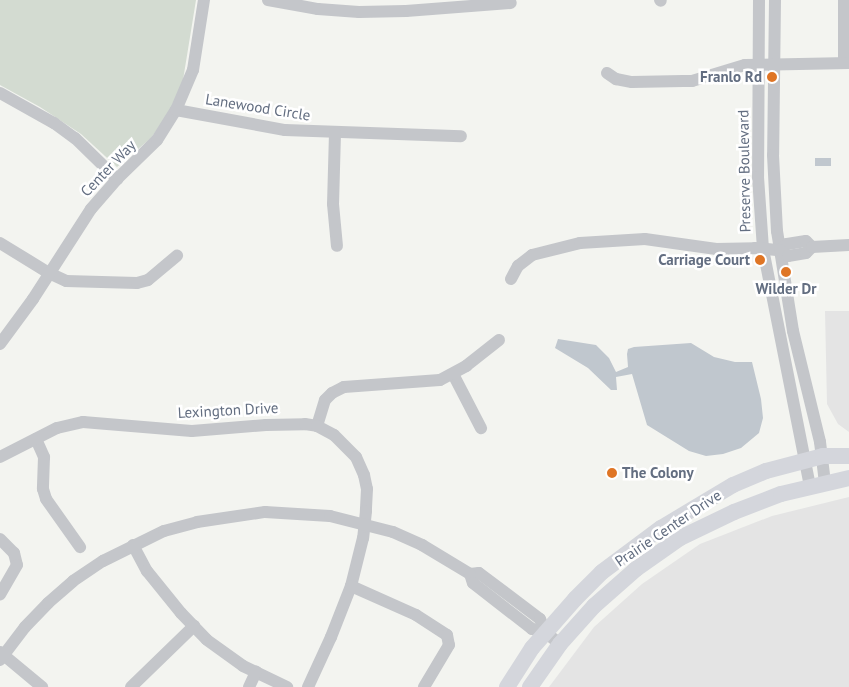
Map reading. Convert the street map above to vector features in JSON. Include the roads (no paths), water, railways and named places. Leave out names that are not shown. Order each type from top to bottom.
[{"type":"main road","name":"Prairie Center Drive","points":[[506,687],[545,632],[602,572],[661,528],[733,485],[766,471],[823,456],[849,456]]},
{"type":"main road","name":"Prairie Center Drive","points":[[530,687],[560,644],[594,606],[629,575],[680,538],[741,508],[818,484],[849,478]]},
{"type":"street","name":"Center Way","points":[[0,344],[16,324],[90,209],[117,179],[157,140],[176,110],[193,70],[204,0]]},
{"type":"street","points":[[268,0],[318,9],[359,12],[406,6],[511,3]]},
{"type":"street","name":"Preserve Boulevard","points":[[759,0],[758,177],[763,249],[776,325],[806,460],[818,484]]},
{"type":"street","name":"Preserve Boulevard","points":[[775,0],[776,63],[773,155],[780,250],[799,358],[823,456],[818,484]]},
{"type":"street","points":[[607,73],[616,80],[632,82],[683,81],[704,78],[732,67],[776,63],[847,63],[844,0]]},
{"type":"street","points":[[0,93],[54,123],[74,138],[117,179]]},
{"type":"street","name":"Lanewood Circle","points":[[176,110],[270,128],[335,133],[461,136]]},
{"type":"street","points":[[335,133],[333,204],[337,246]]},
{"type":"street","points":[[511,279],[518,266],[532,255],[580,243],[645,239],[716,249],[780,250],[788,256],[806,253],[812,247],[849,245]]},
{"type":"street","points":[[0,243],[49,274],[66,281],[137,283],[148,280],[177,256]]},
{"type":"street","points":[[316,426],[325,400],[332,393],[344,387],[425,382],[453,374],[499,340]]},
{"type":"street","points":[[453,374],[482,428]]},
{"type":"street","name":"Lexington Drive","points":[[0,457],[57,428],[83,422],[192,431],[286,424],[316,426],[334,435],[348,448],[364,475],[367,490],[364,523],[351,586],[331,637],[308,687]]},
{"type":"street","points":[[36,439],[44,457],[43,489],[46,499],[80,547]]},
{"type":"street","points":[[42,687],[1,656],[30,622],[73,581],[103,561],[133,545],[164,532],[197,522],[248,514],[298,513],[330,516],[364,523],[422,545],[470,574],[479,573],[540,619],[545,632],[560,644]]},
{"type":"street","points":[[0,539],[14,553],[17,565],[0,595]]},
{"type":"street","points":[[133,545],[148,571],[194,626],[226,655],[287,687]]},
{"type":"street","points":[[351,586],[416,615],[447,635],[449,645],[424,687]]},
{"type":"street","points":[[131,687],[194,626]]},
{"type":"street","points":[[249,687],[256,672]]},
{"type":"place","name":"Franlo Rd","points":[[772,77]]},
{"type":"place","name":"Carriage Court","points":[[760,260]]},
{"type":"place","name":"Wilder Dr","points":[[786,272]]},
{"type":"place","name":"The Colony","points":[[612,473]]}]
